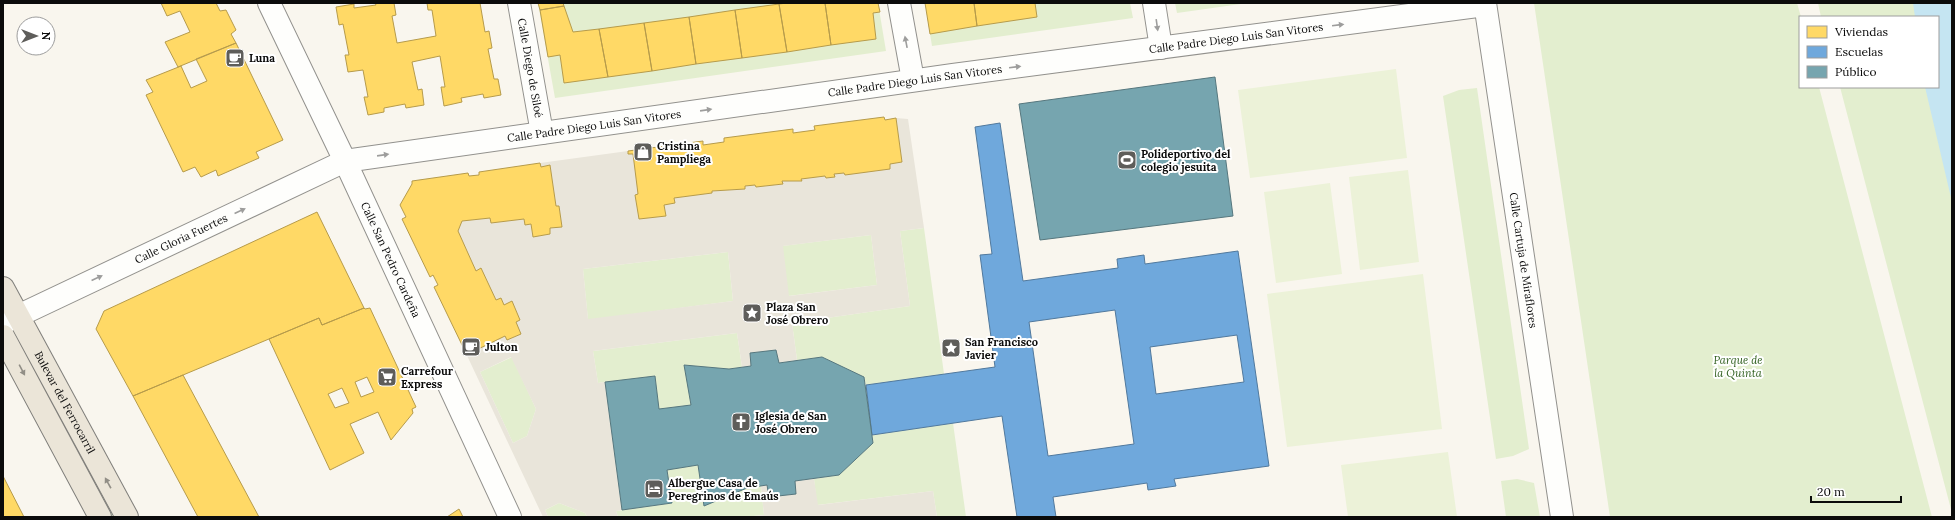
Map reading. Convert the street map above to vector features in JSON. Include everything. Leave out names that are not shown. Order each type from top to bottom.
[{"type":"main road","name":"Bulevar del Ferrocarril","points":[[3,288],[10,319],[127,517]]},
{"type":"main road","name":"Bulevar del Ferrocarril","points":[[3,336],[100,517]]},
{"type":"street","name":"Calle San Pedro Cardeña","points":[[269,3],[345,162],[510,517]]},
{"type":"street","name":"Calle Diego de Siloé","points":[[519,3],[542,133]]},
{"type":"street","points":[[899,3],[913,80]]},
{"type":"street","points":[[1154,3],[1161,48]]},
{"type":"street","name":"Calle Padre Diego Luis San Vitores","points":[[345,162],[913,80],[1485,4]]},
{"type":"street","name":"Calle Cartuja de Miraflores","points":[[1485,4],[1562,517]]},
{"type":"street","name":"Calle Gloria Fuertes","points":[[10,319],[345,162]]},
{"type":"green space","points":[[538,3],[878,3],[886,51],[555,98]]},
{"type":"green space","points":[[925,3],[1130,3],[1133,18],[932,46]]},
{"type":"green space","points":[[1175,3],[1248,3],[1177,13]]},
{"type":"green space","name":"Parque de la Quinta","points":[[1534,3],[1797,3],[1801,16],[1799,16],[1799,88],[1819,88],[1932,517],[1610,517]]},
{"type":"green space","points":[[1818,3],[1952,3],[1952,513],[1840,88],[1939,88],[1939,16],[1821,16]]},
{"type":"green space","points":[[1396,69],[1407,158],[1250,178],[1238,90]]},
{"type":"green space","points":[[1477,88],[1529,449],[1513,456],[1496,459],[1443,96],[1459,90]]},
{"type":"green space","points":[[1408,170],[1419,262],[1360,270],[1349,177]]},
{"type":"green space","points":[[1330,183],[1342,274],[1276,283],[1264,192]]},
{"type":"green space","points":[[924,228],[944,374],[866,385],[864,377],[822,357],[797,360],[792,323],[910,306],[900,231]]},
{"type":"green space","points":[[871,235],[877,285],[788,296],[782,246]]},
{"type":"green space","points":[[728,252],[733,301],[588,320],[583,269]]},
{"type":"green space","points":[[1423,274],[1442,429],[1287,447],[1267,294]]},
{"type":"green space","points":[[737,333],[742,367],[729,369],[685,365],[691,405],[659,409],[655,376],[598,383],[593,351]]},
{"type":"green space","points":[[512,357],[536,409],[527,436],[513,443],[480,372]]},
{"type":"green space","points":[[42,381],[115,517],[109,517],[38,383]]},
{"type":"green space","points":[[953,423],[966,517],[937,517],[933,491],[817,505],[814,479],[839,475],[873,443],[872,435]]},
{"type":"green space","points":[[1448,452],[1457,517],[1348,517],[1341,465]]},
{"type":"green space","points":[[698,465],[704,505],[747,488],[761,486],[764,515],[743,517],[618,517],[616,511],[672,503],[667,470]]},
{"type":"green space","points":[[1517,479],[1534,483],[1540,517],[1506,517],[1501,481]]},
{"type":"green space","points":[[559,503],[585,513],[587,517],[548,517],[545,510]]},
{"type":"shaded area","name":"Plaza San José Obrero","points":[[896,118],[908,119],[924,228],[900,231],[910,306],[792,323],[797,360],[779,363],[776,350],[750,353],[751,366],[742,367],[737,333],[593,351],[598,383],[605,382],[622,510],[616,511],[618,517],[587,517],[585,513],[559,503],[545,510],[548,517],[543,517],[463,347],[467,346],[470,353],[505,336],[507,340],[520,334],[516,322],[520,320],[512,302],[504,305],[501,298],[496,300],[481,269],[476,271],[458,231],[462,221],[490,218],[491,223],[524,219],[525,225],[531,224],[533,237],[550,234],[550,228],[562,227],[559,206],[556,206],[550,165],[541,167],[540,163],[628,151],[628,154],[633,154],[638,194],[635,195],[639,219],[666,216],[664,205],[675,203],[674,198],[712,193],[712,191],[745,189],[745,186],[755,185],[756,187],[783,184],[782,181],[802,181],[801,179],[825,176],[826,178],[835,177],[834,174],[844,173],[845,175],[890,169],[890,164],[902,162]],"holes":[[[871,235],[877,285],[789,296],[783,246]],[[728,252],[733,301],[588,319],[583,269]],[[511,357],[536,409],[527,436],[513,443],[480,372]]]},
{"type":"shaded area","points":[[814,479],[818,505],[933,491],[937,517],[743,517],[764,515],[761,486],[767,485],[770,497],[796,494],[795,481]]},
{"type":"water","points":[[1913,3],[1952,3],[1952,202],[1925,88],[1939,88],[1939,16],[1915,16]]},
{"type":"building: Viviendas","points":[[161,3],[216,3],[220,11],[226,10],[236,30],[231,34],[236,43],[178,67],[165,42],[190,32],[180,11],[167,16]]},
{"type":"building: Viviendas","points":[[375,3],[394,3],[396,15],[392,16],[397,43],[436,36],[432,10],[428,10],[427,3],[480,3],[485,32],[489,31],[492,48],[488,49],[494,79],[498,79],[501,95],[484,98],[483,94],[461,98],[462,102],[444,106],[441,87],[445,87],[440,56],[412,62],[418,90],[422,89],[424,105],[406,108],[405,104],[384,108],[384,112],[368,115],[364,97],[368,97],[363,70],[348,72],[345,55],[349,55],[343,24],[339,25],[336,7],[354,4],[354,8],[376,5]]},
{"type":"building: Viviendas","points":[[538,3],[563,3],[564,6],[540,10]]},
{"type":"building: Viviendas","points":[[825,3],[831,45],[787,52],[779,4]]},
{"type":"building: Viviendas","points":[[825,3],[878,3],[880,12],[873,13],[876,39],[831,45]]},
{"type":"building: Viviendas","points":[[925,3],[974,3],[977,26],[930,34]]},
{"type":"building: Viviendas","points":[[974,3],[1035,3],[1037,17],[977,26]]},
{"type":"building: Viviendas","points":[[779,4],[787,52],[742,58],[735,10]]},
{"type":"building: Viviendas","points":[[564,6],[573,32],[599,29],[608,77],[564,83],[560,55],[548,57],[540,10]]},
{"type":"building: Viviendas","points":[[735,10],[742,58],[696,64],[689,17]]},
{"type":"building: Viviendas","points":[[689,17],[696,64],[652,71],[644,23]]},
{"type":"building: Viviendas","points":[[644,23],[652,71],[608,77],[599,29]]},
{"type":"building: Viviendas","points":[[236,43],[283,140],[256,152],[259,158],[218,176],[216,170],[201,177],[195,167],[183,172],[146,95],[153,92],[146,80],[181,66],[191,88],[207,81],[196,59]]},
{"type":"building: Viviendas","points":[[884,117],[885,120],[896,118],[902,162],[890,164],[890,169],[845,175],[844,173],[834,174],[835,177],[826,178],[825,176],[801,179],[802,181],[782,181],[783,184],[756,187],[755,185],[745,186],[745,189],[712,191],[712,193],[674,198],[675,203],[664,205],[666,216],[639,219],[635,195],[638,194],[633,154],[628,154],[628,151],[703,141],[703,145],[724,142],[724,138],[793,129],[793,133],[815,130],[814,126]]},
{"type":"building: Viviendas","points":[[540,163],[541,167],[550,165],[556,206],[559,206],[562,227],[550,228],[550,234],[533,237],[531,224],[525,225],[524,219],[491,223],[490,218],[462,221],[458,231],[476,271],[481,268],[496,300],[501,298],[504,305],[512,301],[520,320],[516,322],[521,334],[507,340],[505,336],[470,353],[467,346],[463,347],[434,287],[438,285],[433,275],[430,277],[402,219],[406,217],[400,205],[412,184],[412,181],[468,173],[469,176],[479,175],[479,172]]},
{"type":"building: Viviendas","points":[[317,212],[364,308],[322,325],[319,318],[133,396],[96,329],[104,311]]},
{"type":"building: Viviendas","points":[[364,308],[370,308],[416,407],[412,409],[413,413],[391,440],[378,412],[350,424],[364,453],[330,470],[269,339],[319,318],[322,325]],"holes":[[[367,377],[374,392],[361,397],[355,382]],[[342,388],[349,403],[335,408],[328,394]]]},
{"type":"building: Viviendas","points":[[183,375],[259,517],[198,517],[133,396]]},
{"type":"building: Viviendas","points":[[3,476],[24,517],[3,517]]},
{"type":"building: Viviendas","points":[[459,509],[463,517],[447,517]]},
{"type":"building: Escuelas","points":[[1000,123],[1023,281],[1118,268],[1117,259],[1144,255],[1145,264],[1238,251],[1269,466],[1174,479],[1176,486],[1148,490],[1147,483],[1053,497],[1056,517],[1017,517],[1002,416],[872,435],[866,385],[995,367],[980,255],[992,254],[975,127]],"holes":[[[1115,310],[1134,444],[1048,456],[1029,322]],[[1237,335],[1244,382],[1156,394],[1150,347]]]},
{"type":"building: Público","name":"Polideportivo del colegio jesuita","points":[[1215,77],[1233,216],[1040,240],[1019,104]]},
{"type":"building: Público","name":"Iglesia de San José Obrero","points":[[776,350],[779,363],[822,357],[864,377],[873,443],[839,475],[795,481],[796,494],[769,497],[767,485],[747,488],[704,506],[698,465],[667,470],[672,503],[622,510],[605,382],[655,376],[659,409],[691,405],[684,365],[729,369],[751,366],[750,353]]},
{"type":"place","name":"Luna","points":[[235,58]]},
{"type":"place","name":"Cristina Pampliega","points":[[643,152]]},
{"type":"place","name":"Polideportivo del colegio jesuita","points":[[1127,160]]},
{"type":"place","name":"Plaza San José Obrero","points":[[752,313]]},
{"type":"place","name":"Julton","points":[[471,347]]},
{"type":"place","name":"San Francisco Javier","points":[[951,348]]},
{"type":"place","name":"Carrefour Express","points":[[387,377]]},
{"type":"place","name":"Iglesia de San José Obrero","points":[[741,422]]},
{"type":"place","name":"Albergue Casa de Peregrinos de Emaús","points":[[654,489]]}]
